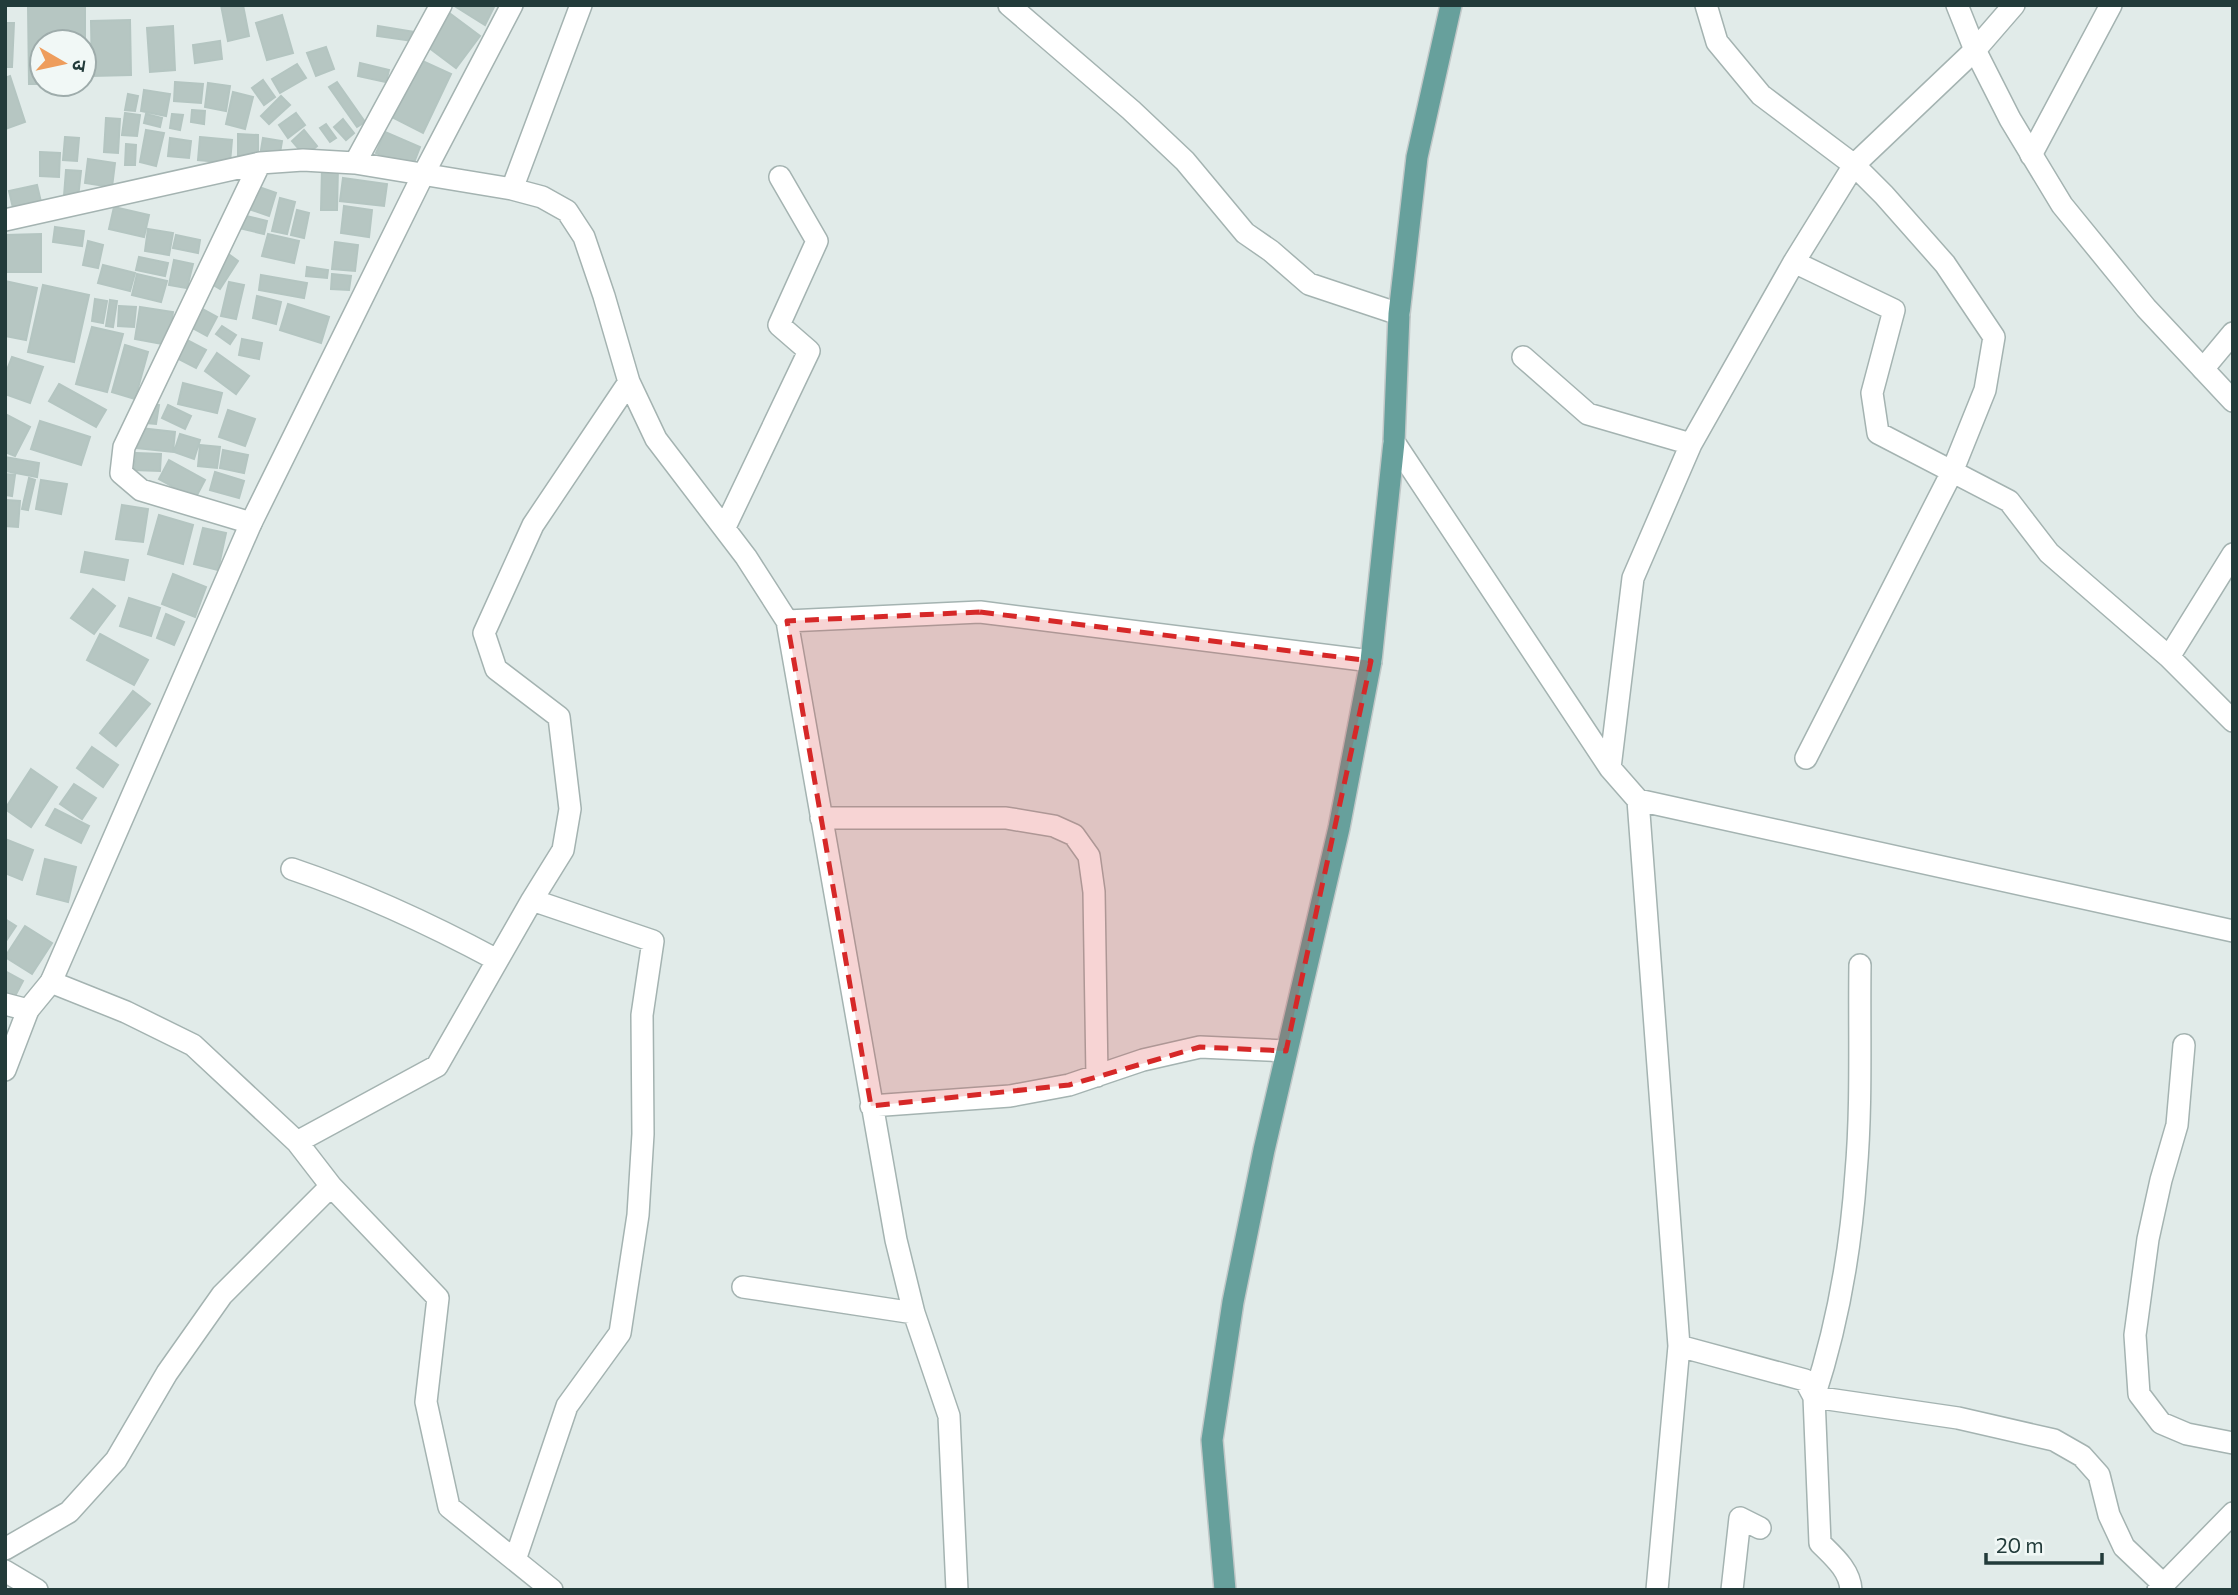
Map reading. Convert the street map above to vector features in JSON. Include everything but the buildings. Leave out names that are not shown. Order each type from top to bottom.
[{"type":"main road","points":[[1225,1590],[1212,1440],[1233,1302],[1264,1150],[1339,828],[1371,662],[1394,442],[1399,314],[1417,157],[1451,5]]},
{"type":"street","points":[[355,163],[441,5]]},
{"type":"street","points":[[5,1070],[28,1010],[51,982],[251,523],[423,175],[512,5]]},
{"type":"street","points":[[512,189],[581,5]]},
{"type":"street","points":[[1009,5],[1131,110],[1185,161],[1245,233],[1271,251],[1309,284],[1399,314]]},
{"type":"street","points":[[1706,5],[1717,42],[1761,95],[1854,165],[1945,264],[1994,337],[1985,390],[1952,472],[1806,758]]},
{"type":"street","points":[[1957,5],[1975,50],[2010,119],[2062,205],[2146,308],[2233,401]]},
{"type":"street","points":[[1610,768],[1633,578],[1691,444],[1794,262],[1854,165],[1975,50],[2014,5]]},
{"type":"street","points":[[2031,155],[2111,5]]},
{"type":"street","points":[[5,220],[260,163],[303,160],[355,163],[512,189],[541,197],[567,211],[584,237],[629,382],[656,439],[746,557],[787,621],[896,1240],[914,1313],[949,1416],[957,1590]]},
{"type":"street","points":[[251,523],[141,490],[121,473],[124,447],[260,163]]},
{"type":"street","points":[[724,527],[809,351],[779,325],[817,241],[780,177]]},
{"type":"street","points":[[1794,262],[1894,310],[1872,393],[1878,433],[2009,501],[2049,553],[2169,657],[2233,721]]},
{"type":"street","points":[[2203,369],[2233,333]]},
{"type":"street","points":[[1523,357],[1588,414],[1691,444]]},
{"type":"street","points":[[298,1142],[437,1066],[563,850],[570,809],[559,717],[496,669],[484,633],[533,525],[629,382]]},
{"type":"street","points":[[1394,442],[1610,768],[1638,800],[2233,931]]},
{"type":"street","points":[[2169,657],[2233,554]]},
{"type":"street","points":[[787,621],[980,612],[1371,662]]},
{"type":"street","points":[[1638,800],[1679,1346],[1657,1590]]},
{"type":"street","points":[[821,818],[1006,818],[1054,825],[1074,835],[1089,856],[1094,892],[1097,1076]]},
{"type":"street","points":[[292,869],[342,886],[432,925],[497,960]]},
{"type":"street","points":[[515,1560],[567,1406],[620,1333],[638,1215],[643,1133],[642,1015],[653,941],[532,900]]},
{"type":"street","points":[[1851,1590],[1851,1580],[1841,1564],[1820,1543],[1814,1397],[1827,1357],[1849,1238],[1857,1171],[1860,965]]},
{"type":"street","points":[[51,982],[126,1012],[192,1045],[298,1142],[331,1186],[438,1298],[426,1402],[449,1507],[551,1590]]},
{"type":"street","points":[[5,1004],[28,1010]]},
{"type":"street","points":[[2184,1045],[2177,1125],[2153,1215],[2135,1335],[2139,1394],[2161,1423],[2187,1434],[2233,1443]]},
{"type":"street","points":[[872,1106],[1010,1096],[1069,1086],[1143,1060],[1200,1048],[1286,1051]]},
{"type":"street","points":[[5,1549],[69,1511],[116,1460],[167,1373],[222,1296],[331,1186]]},
{"type":"street","points":[[743,1287],[914,1313]]},
{"type":"street","points":[[1679,1346],[1805,1380],[1814,1397]]},
{"type":"street","points":[[1814,1397],[1958,1418],[2054,1440],[2082,1456],[2099,1475],[2109,1515],[2124,1547],[2160,1587],[2233,1513]]},
{"type":"street","points":[[1732,1590],[1740,1518],[1760,1528]]},
{"type":"street","points":[[5,1571],[37,1590]]},
{"type":"highlighted area","points":[[980,612],[1371,661],[1286,1051],[1200,1047],[1069,1085],[871,1106],[787,621]]}]
